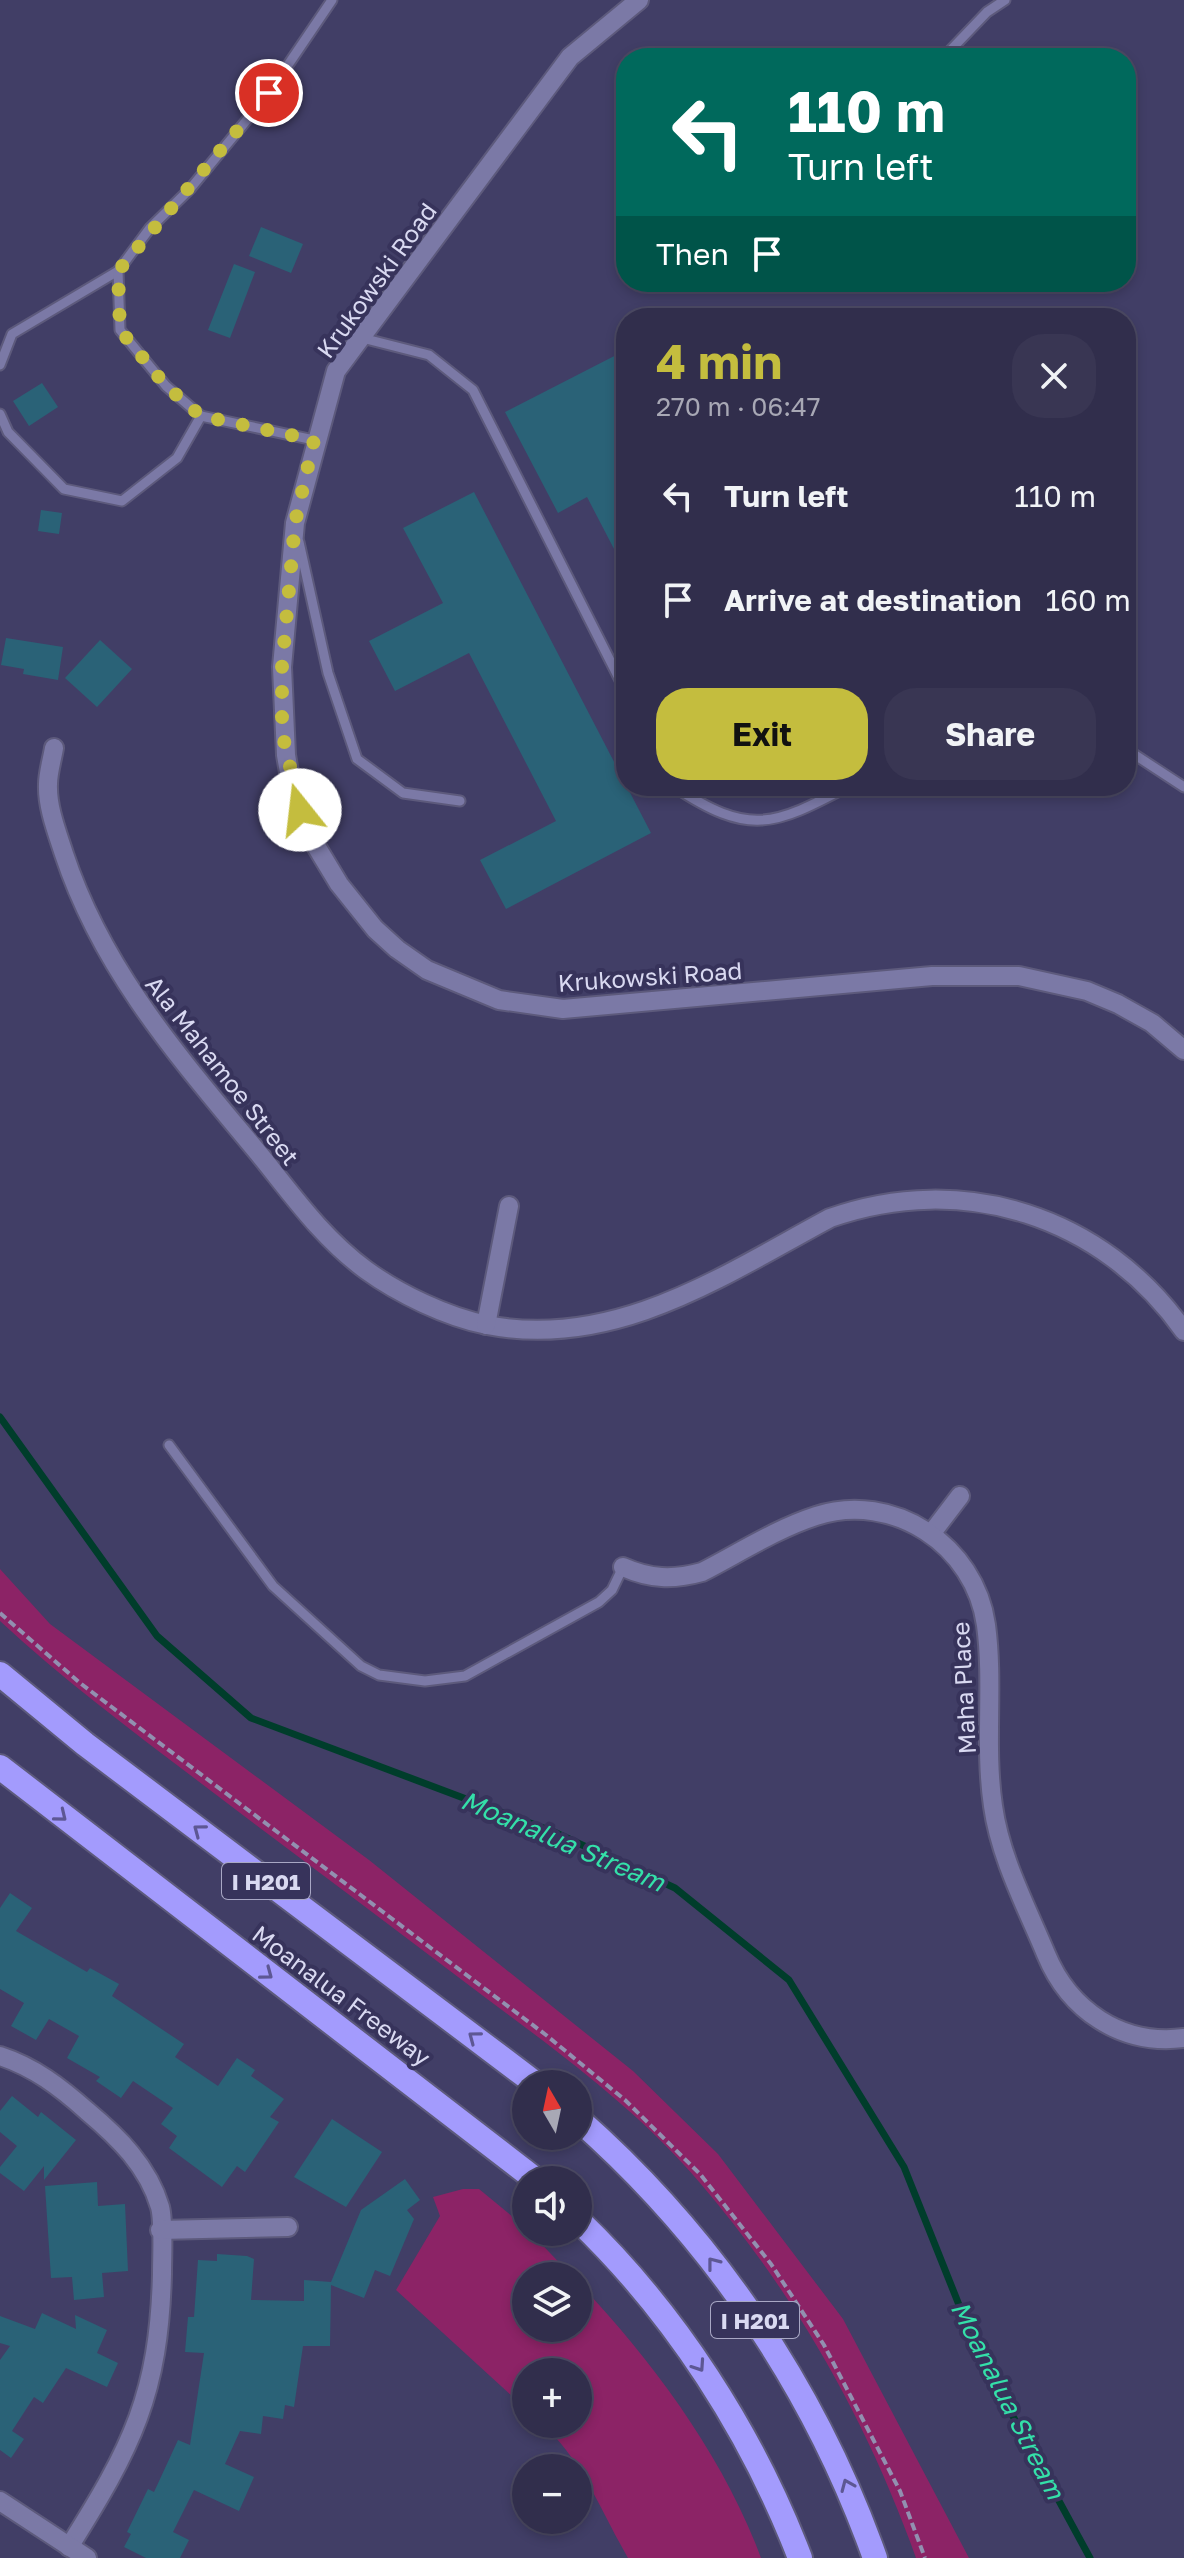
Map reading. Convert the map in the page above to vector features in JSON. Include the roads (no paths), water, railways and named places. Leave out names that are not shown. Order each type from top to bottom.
[{"type":"highway","name":"Moanalua Freeway","points":[[0,1674],[85,1744],[517,2070]]},
{"type":"highway","name":"Moanalua Freeway","points":[[0,1767],[518,2166]]},
{"type":"highway","name":"I H201","points":[[592,2133],[660,2199],[740,2298],[807,2403],[844,2476],[875,2558]]},
{"type":"highway","name":"I H201","points":[[592,2235],[645,2292],[714,2389],[754,2460],[800,2558]]},
{"type":"street","name":"Krukowski Road","points":[[639,0],[570,57],[336,371],[314,440],[295,523],[281,689],[282,732],[291,784],[310,836],[339,884],[375,929],[427,970],[499,1000],[563,1009],[932,976],[1019,976],[1087,991],[1118,1004],[1152,1023],[1184,1050]]},
{"type":"street","name":"Ala Mahamoe Street","points":[[54,748],[48,784],[54,822],[72,877],[101,945],[144,1015],[328,1238],[391,1286],[486,1325],[575,1327],[634,1316],[693,1293],[830,1218],[889,1202],[947,1198],[1009,1206],[1089,1239],[1158,1296],[1184,1331]]},
{"type":"street","points":[[486,1325],[509,1206]]},
{"type":"street","points":[[931,1534],[960,1496]]},
{"type":"street","name":"Maha Place","points":[[623,1567],[653,1578],[686,1577],[799,1523],[837,1511],[876,1511],[914,1524],[931,1534],[959,1559],[983,1609],[995,1815],[1005,1855],[1051,1966],[1073,1999],[1104,2023],[1139,2037],[1184,2038]]},
{"type":"street","points":[[0,2056],[46,2077],[122,2143],[147,2177],[161,2209],[161,2311],[143,2409],[119,2467],[69,2547]]},
{"type":"street","points":[[160,2230],[288,2227]]},
{"type":"street","points":[[0,2501],[87,2558]]},
{"type":"lane","points":[[0,365],[12,334],[118,271],[269,93],[332,0]]},
{"type":"lane","points":[[953,48],[987,12],[1005,0]]},
{"type":"lane","points":[[118,271],[120,330],[166,386],[201,416],[314,440]]},
{"type":"lane","points":[[362,338],[429,355],[473,390],[616,672]]},
{"type":"lane","points":[[0,414],[8,432],[64,489],[122,501],[177,458],[201,416]]},
{"type":"lane","points":[[295,523],[328,673],[357,759],[403,793],[460,801]]},
{"type":"lane","points":[[1136,756],[1184,787]]},
{"type":"lane","points":[[690,796],[711,808],[757,822],[790,817],[830,796]]},
{"type":"lane","points":[[169,1445],[273,1586],[361,1666],[379,1675],[437,1681],[479,1670],[599,1602],[612,1590],[623,1567]]},
{"type":"waterway","name":"Moanalua Stream","points":[[0,1417],[157,1636],[251,1718],[554,1832],[675,1888],[789,1980],[904,2167],[977,2350],[1090,2558]]}]
